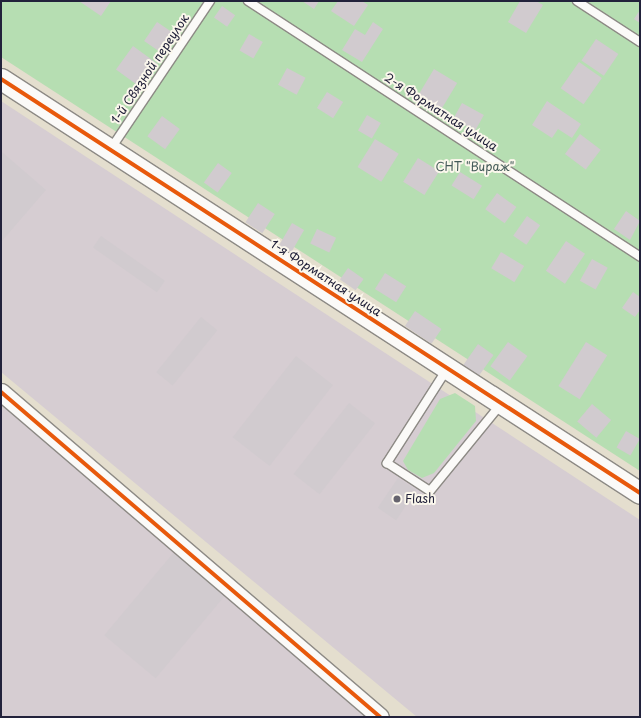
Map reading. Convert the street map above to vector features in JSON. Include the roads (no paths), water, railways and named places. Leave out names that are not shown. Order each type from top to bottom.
[{"type":"street","name":"1-я Форматная улица","points":[[1,79],[640,493]]},
{"type":"street","points":[[1,392],[380,717]]},
{"type":"lane","name":"1-й Связной переулок","points":[[110,150],[210,1]]},
{"type":"lane","name":"2-я Форматная улица","points":[[248,1],[640,256]]},
{"type":"lane","points":[[577,1],[640,42]]},
{"type":"lane","points":[[448,368],[387,463],[430,491],[502,404]]},
{"type":"place","name":"Flash","points":[[397,499]]},
{"type":"park label","name":"СНТ \"Вираж\"","points":[[475,167]]}]
